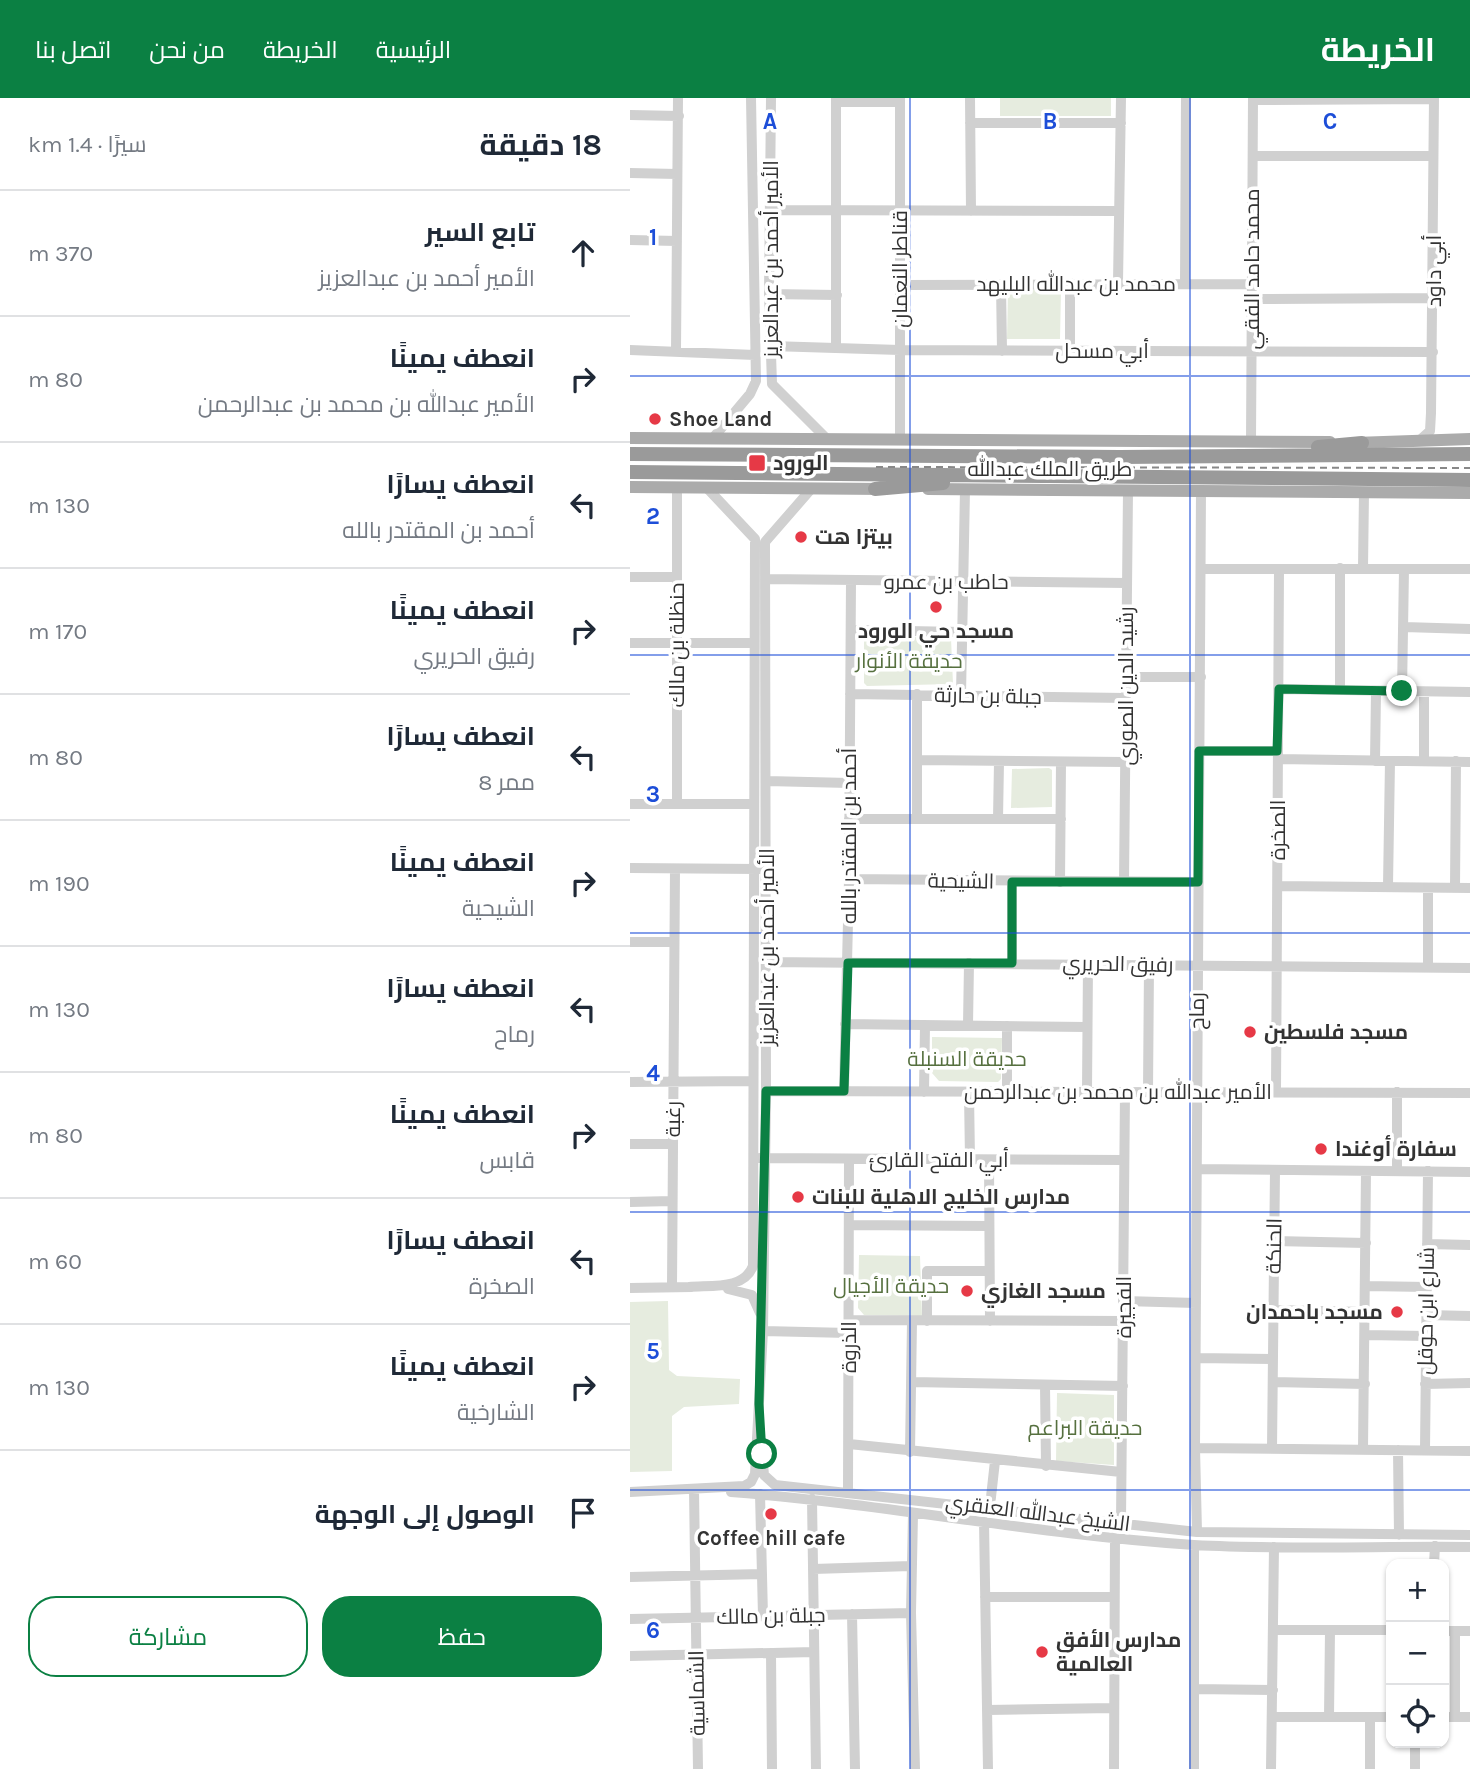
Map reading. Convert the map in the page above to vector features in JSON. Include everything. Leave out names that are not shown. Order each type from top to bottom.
[{"type":"highway","points":[[1217,455],[1362,443]]},
{"type":"highway","name":"طريق الملك عبدالله","points":[[630,454],[1470,454]]},
{"type":"highway","name":"طريق الملك عبدالله","points":[[630,472],[1470,480]]},
{"type":"highway","points":[[875,489],[995,481],[1023,475]]},
{"type":"main road","points":[[630,438],[1362,443],[1470,439]]},
{"type":"main road","points":[[919,440],[1018,454]]},
{"type":"main road","points":[[1222,476],[1362,491]]},
{"type":"main road","name":"طريق الملك عبدالله","points":[[630,486],[1470,493]]},
{"type":"street","points":[[676,351],[678,98]]},
{"type":"street","name":"الأمير أحمد بن عبدالعزيز","points":[[713,438],[750,394],[756,381],[751,98]]},
{"type":"street","name":"الأمير أحمد بن عبدالعزيز","points":[[771,98],[769,294],[772,384],[827,439]]},
{"type":"street","points":[[970,98],[971,211]]},
{"type":"street","points":[[1118,282],[1121,98]]},
{"type":"street","points":[[1185,284],[1186,98]]},
{"type":"street","points":[[1253,99],[1434,99]]},
{"type":"street","name":"محمد حامد الفقي","points":[[1251,441],[1253,99]]},
{"type":"street","name":"أبي داود","points":[[1420,440],[1430,431],[1434,298],[1434,99]]},
{"type":"street","points":[[836,348],[836,100],[900,100]]},
{"type":"street","name":"قناطر النعمان","points":[[900,100],[900,440]]},
{"type":"street","points":[[630,115],[679,116]]},
{"type":"street","points":[[970,123],[1121,123]]},
{"type":"street","points":[[1253,156],[1433,156]]},
{"type":"street","points":[[752,159],[771,159]]},
{"type":"street","points":[[630,173],[677,174]]},
{"type":"street","points":[[771,210],[1118,211]]},
{"type":"street","points":[[630,240],[677,241]]},
{"type":"street","name":"محمد بن عبدالله البليهد","points":[[900,285],[1118,282],[1252,284]]},
{"type":"street","points":[[1001,284],[1002,351]]},
{"type":"street","points":[[1070,284],[1070,351]]},
{"type":"street","points":[[769,294],[837,295]]},
{"type":"street","points":[[1252,299],[1434,298]]},
{"type":"street","name":"أبي مسحل","points":[[771,346],[1002,351],[1433,352]]},
{"type":"street","points":[[630,350],[755,355]]},
{"type":"street","name":"حنظلة بن مالك","points":[[677,487],[677,804]]},
{"type":"street","name":"الأمير أحمد بن عبدالعزيز","points":[[689,1287],[738,1283],[751,1273],[753,1266],[755,539],[707,488]]},
{"type":"street","name":"الأمير أحمد بن عبدالعزيز","points":[[759,1424],[766,1091],[765,542],[812,488]]},
{"type":"street","points":[[961,695],[965,490]]},
{"type":"street","name":"رشيد الدين الصوري","points":[[1124,881],[1128,491]]},
{"type":"street","name":"رماح","points":[[1197,1532],[1197,965],[1202,491]]},
{"type":"street","points":[[1362,491],[1363,568]]},
{"type":"street","points":[[1340,568],[1340,690]]},
{"type":"street","points":[[1202,569],[1470,569]]},
{"type":"street","name":"الصخرة","points":[[1276,1091],[1279,569]]},
{"type":"street","points":[[1402,691],[1404,569]]},
{"type":"street","points":[[630,577],[677,577]]},
{"type":"street","name":"حاطب بن عمرو","points":[[765,579],[1126,583]]},
{"type":"street","name":"أحمد بن المقتدر بالله","points":[[844,1091],[848,963],[851,581]]},
{"type":"street","points":[[1404,627],[1470,629]]},
{"type":"street","points":[[851,630],[962,632]]},
{"type":"street","points":[[630,643],[754,643]]},
{"type":"street","points":[[1126,677],[1201,677]]},
{"type":"street","points":[[1279,689],[1470,692]]},
{"type":"street","points":[[1376,691],[1376,761]]},
{"type":"street","points":[[1424,692],[1424,761]]},
{"type":"street","name":"جبلة بن حارثة","points":[[850,694],[1126,698]]},
{"type":"street","points":[[917,694],[917,819]]},
{"type":"street","points":[[1199,751],[1376,761],[1470,762]]},
{"type":"street","points":[[918,760],[1125,762]]},
{"type":"street","points":[[1388,886],[1390,761]]},
{"type":"street","points":[[1455,888],[1456,761]]},
{"type":"street","points":[[999,762],[999,819]]},
{"type":"street","points":[[1060,881],[1061,762]]},
{"type":"street","points":[[767,781],[849,783]]},
{"type":"street","points":[[630,803],[754,804]]},
{"type":"street","points":[[849,819],[1061,819]]},
{"type":"street","points":[[630,868],[767,869]]},
{"type":"street","name":"رغبة","points":[[672,1286],[675,869]]},
{"type":"street","name":"الشيحية","points":[[849,879],[1198,882]]},
{"type":"street","points":[[1012,882],[1012,963]]},
{"type":"street","points":[[1278,886],[1470,888]]},
{"type":"street","points":[[1428,888],[1428,968]]},
{"type":"street","points":[[753,932],[765,931]]},
{"type":"street","points":[[630,942],[674,942]]},
{"type":"street","name":"رفيق الحريري","points":[[766,962],[1470,968]]},
{"type":"street","points":[[968,1024],[970,963]]},
{"type":"street","points":[[1087,1091],[1088,964]]},
{"type":"street","points":[[1148,1092],[1149,965]]},
{"type":"street","points":[[845,1024],[1086,1027]]},
{"type":"street","points":[[924,1092],[925,1025]]},
{"type":"street","points":[[1007,1026],[1007,1091]]},
{"type":"street","points":[[630,1082],[753,1081]]},
{"type":"street","name":"الأمير عبدالله بن محمد بن عبدالرحمن","points":[[766,1091],[1470,1093]]},
{"type":"street","name":"الفجيرة","points":[[1121,1522],[1125,1091]]},
{"type":"street","points":[[969,1093],[970,1160]]},
{"type":"street","points":[[1397,1093],[1397,1170]]},
{"type":"street","points":[[630,1144],[673,1144]]},
{"type":"street","name":"أبي الفتح القارئ","points":[[753,1158],[1124,1160]]},
{"type":"street","name":"الذروة","points":[[849,1159],[851,1496]]},
{"type":"street","points":[[989,1160],[990,1321]]},
{"type":"street","points":[[1197,1169],[1470,1172]]},
{"type":"street","name":"الحنكة","points":[[1272,1448],[1275,1170]]},
{"type":"street","points":[[1363,1449],[1366,1171]]},
{"type":"street","name":"شارع ابن حوقل","points":[[1425,1450],[1428,1171]]},
{"type":"street","points":[[630,1202],[672,1201]]},
{"type":"street","points":[[850,1225],[989,1226]]},
{"type":"street","points":[[1275,1241],[1366,1243]]},
{"type":"street","points":[[1427,1244],[1470,1245]]},
{"type":"street","points":[[927,1321],[927,1271],[989,1271]]},
{"type":"street","points":[[630,1288],[672,1286],[748,1293],[763,1325],[849,1333]]},
{"type":"street","points":[[1366,1286],[1427,1287]]},
{"type":"street","points":[[1124,1301],[1196,1303]]},
{"type":"street","points":[[1273,1310],[1365,1312]]},
{"type":"street","points":[[1426,1315],[1470,1316]]},
{"type":"street","points":[[849,1320],[1124,1321]]},
{"type":"street","points":[[910,1452],[912,1321]]},
{"type":"street","points":[[1366,1335],[1426,1336]]},
{"type":"street","points":[[1196,1358],[1273,1359]]},
{"type":"street","points":[[1273,1381],[1365,1384]]},
{"type":"street","points":[[912,1382],[1123,1386]]},
{"type":"street","points":[[1425,1384],[1470,1383]]},
{"type":"street","points":[[1045,1385],[1046,1466]]},
{"type":"street","name":"الشيخ عبدالله العنقري","points":[[709,1490],[751,1482],[755,1474],[759,1424]]},
{"type":"street","name":"الشيخ عبدالله العنقري","points":[[759,1424],[763,1467],[767,1480],[775,1485],[851,1496],[913,1514],[1194,1545],[1470,1547]]},
{"type":"street","points":[[849,1444],[1121,1472]]},
{"type":"street","points":[[1195,1448],[1470,1451]]},
{"type":"street","points":[[1398,1450],[1399,1535]]},
{"type":"street","points":[[990,1506],[995,1461]]},
{"type":"street","name":"الشماسية","points":[[694,1490],[698,1769]]},
{"type":"street","name":"الشيخ عبدالله العنقري","points":[[630,1492],[709,1490],[812,1499],[884,1496],[990,1506],[1197,1532],[1470,1535]]},
{"type":"street","points":[[760,1494],[763,1616]]},
{"type":"street","points":[[884,1496],[871,1500],[885,1508]]},
{"type":"street","points":[[812,1499],[817,1769]]},
{"type":"street","points":[[913,1514],[911,1613],[915,1769]]},
{"type":"street","points":[[984,1521],[988,1769]]},
{"type":"street","points":[[1114,1769],[1115,1536]]},
{"type":"street","points":[[1194,1545],[1194,1769]]},
{"type":"street","points":[[1434,1559],[1435,1546]]},
{"type":"street","points":[[1272,1769],[1274,1547]]},
{"type":"street","points":[[813,1569],[911,1566]]},
{"type":"street","points":[[630,1577],[762,1574]]},
{"type":"street","points":[[985,1597],[1113,1597]]},
{"type":"street","name":"جبلة بن مالك","points":[[630,1619],[911,1613]]},
{"type":"street","points":[[852,1614],[855,1769]]},
{"type":"street","points":[[1273,1630],[1386,1630]]},
{"type":"street","points":[[1329,1717],[1330,1630]]},
{"type":"street","points":[[1449,1631],[1470,1631]]},
{"type":"street","points":[[1455,1631],[1449,1717],[1470,1717]]},
{"type":"street","points":[[630,1656],[814,1652]]},
{"type":"street","points":[[771,1653],[772,1769]]},
{"type":"street","points":[[1194,1689],[1273,1690]]},
{"type":"street","points":[[987,1710],[1113,1708]]},
{"type":"street","points":[[1272,1717],[1386,1717]]},
{"type":"street","points":[[1370,1717],[1370,1769]]},
{"type":"street","points":[[1415,1748],[1415,1769]]},
{"type":"green space","points":[[1000,98],[1111,98],[1111,116],[1000,116]]},
{"type":"green space","points":[[1008,290],[1061,290],[1060,339],[1007,339]]},
{"type":"green space","name":"حديقة الأنوار","points":[[866,636],[951,638],[953,684],[867,686],[864,683]]},
{"type":"green space","points":[[1012,769],[1052,770],[1052,807],[1011,808]]},
{"type":"green space","name":"حديقة السنبلة","points":[[932,1037],[1002,1038],[1001,1079],[998,1082],[939,1081],[932,1073]]},
{"type":"green space","name":"حديقة الأجيال","points":[[859,1255],[920,1256],[922,1316],[864,1315],[858,1308]]},
{"type":"green space","points":[[668,1301],[669,1370],[677,1376],[740,1379],[739,1404],[684,1407],[672,1416],[672,1471],[630,1472],[630,1302]]},
{"type":"green space","name":"حديقة البراعم","points":[[1057,1393],[1114,1395],[1114,1465],[1056,1461]]},
{"type":"railway","points":[[876,467],[1470,468]]},
{"type":"place","name":"Shoe Land","points":[[655,419]]},
{"type":"place","name":"الورود","points":[[757,463]]},
{"type":"place","name":"بيتزا هت","points":[[801,537]]},
{"type":"place","name":"مسجد حي الورود","points":[[936,607]]},
{"type":"place","name":"مسجد فلسطين","points":[[1250,1032]]},
{"type":"place","name":"سفارة أوغندا","points":[[1321,1149]]},
{"type":"place","name":"مدارس الخليج الاهلية للبنات","points":[[798,1197]]},
{"type":"place","name":"مسجد الغازي","points":[[967,1291]]},
{"type":"place","name":"مسجد باحمدان","points":[[1397,1312]]},
{"type":"place","name":"Coffee hill cafe","points":[[771,1514]]},
{"type":"place","name":"مدارس الأفق العالمية","points":[[1042,1652]]},
{"type":"route","points":[[762,1454],[759,1404],[763,1331],[766,1091],[844,1091],[848,963],[1012,963],[1012,882],[1198,882],[1199,751],[1277,751],[1279,689],[1402,691]]}]
